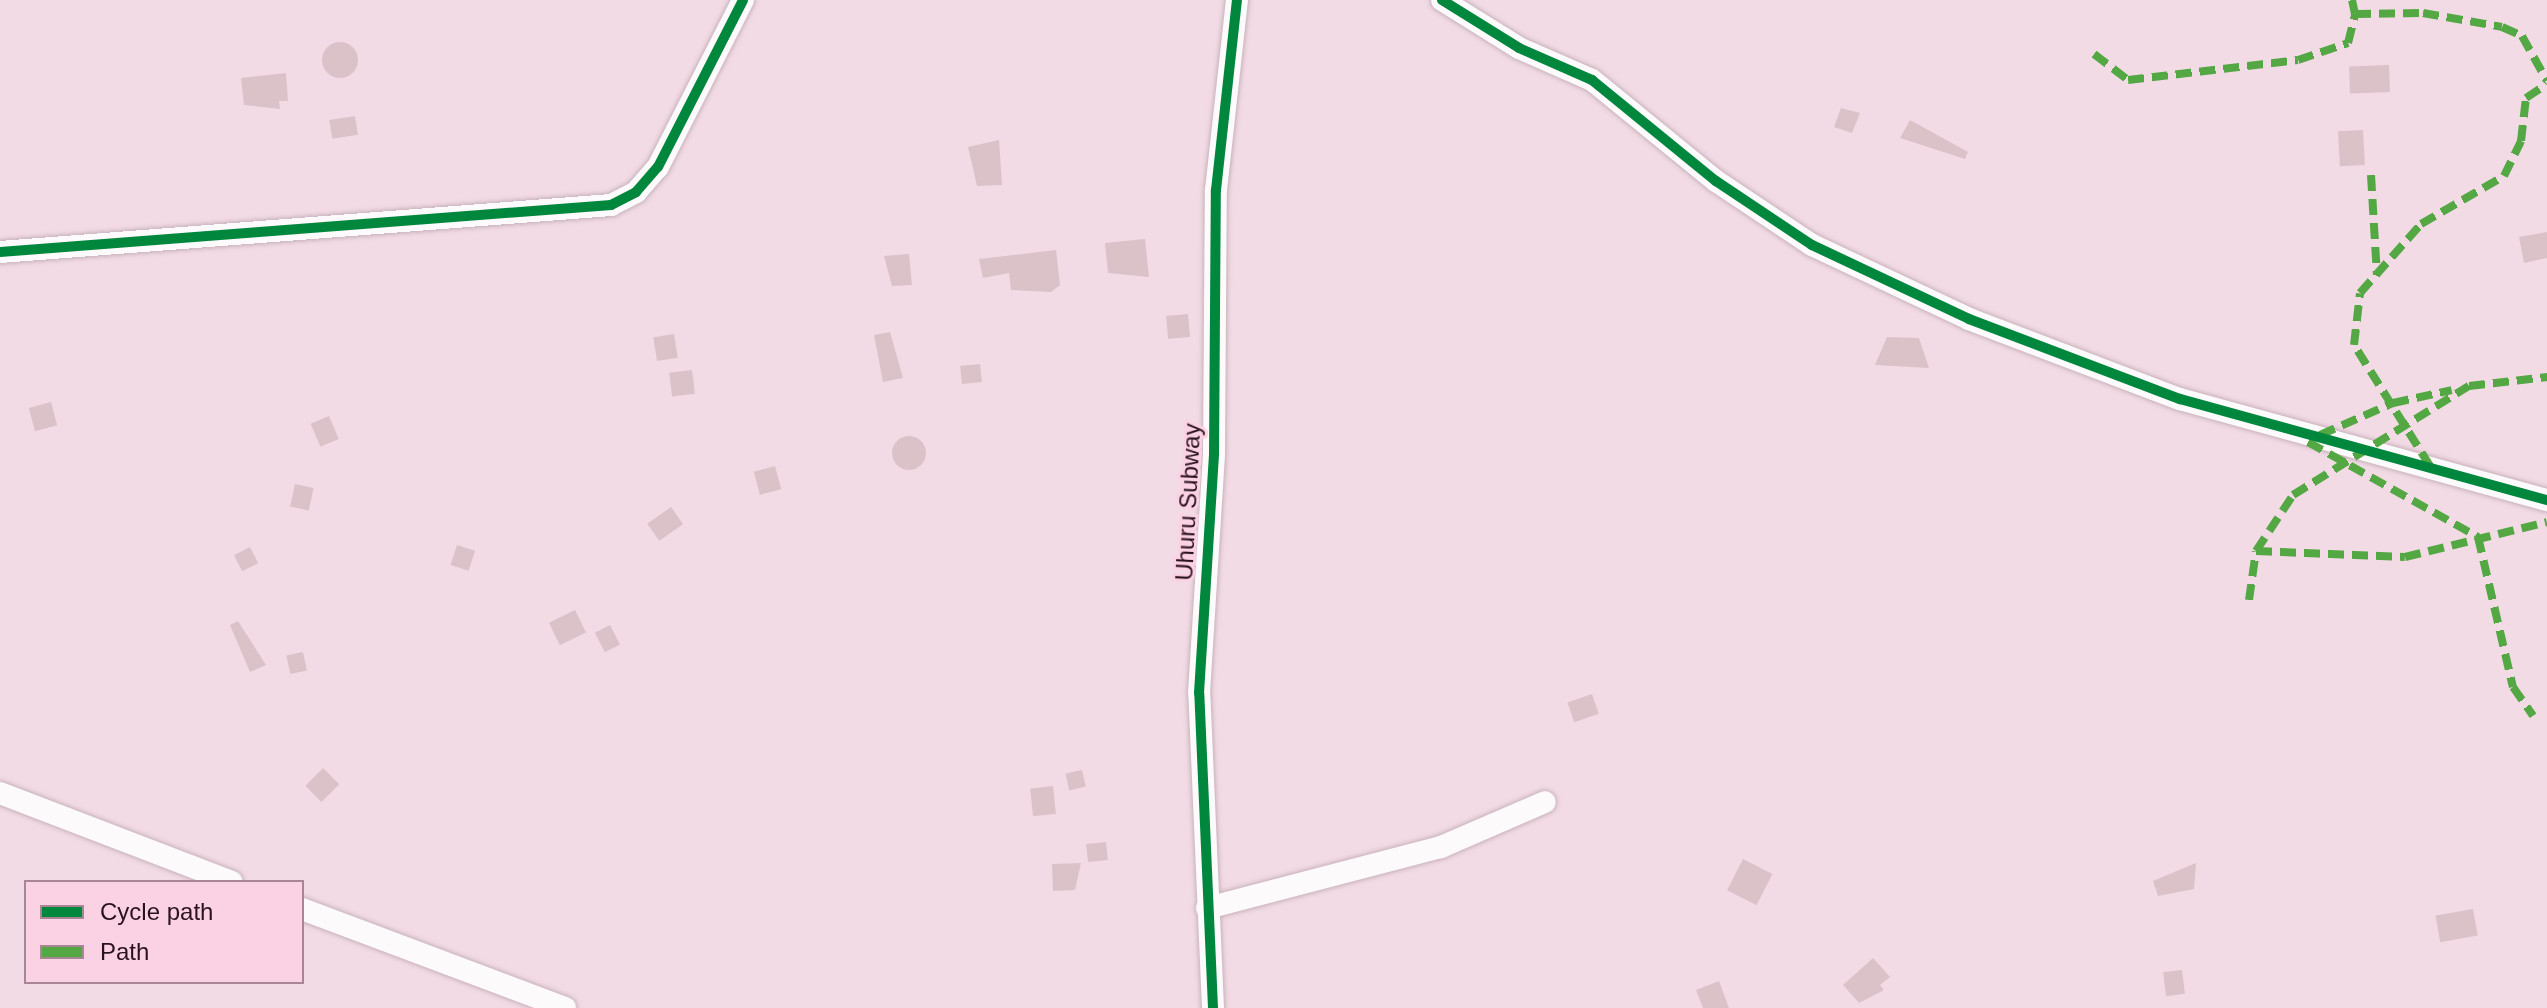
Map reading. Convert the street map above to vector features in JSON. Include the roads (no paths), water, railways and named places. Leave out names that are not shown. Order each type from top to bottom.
[{"type":"street","points":[[0,252],[611,205],[636,192],[658,167],[743,0]]},
{"type":"street","name":"Uhuru Subway","points":[[1213,1008],[1199,693],[1214,454],[1213,250],[1237,0]]},
{"type":"street","points":[[1442,0],[1519,48],[1592,80],[1716,181],[1812,245],[1969,319],[2127,383],[2547,500]]},
{"type":"street","points":[[0,793],[227,880]]},
{"type":"street","points":[[1207,908],[1441,847],[1545,802]]},
{"type":"street","points":[[304,910],[565,1008]]}]
